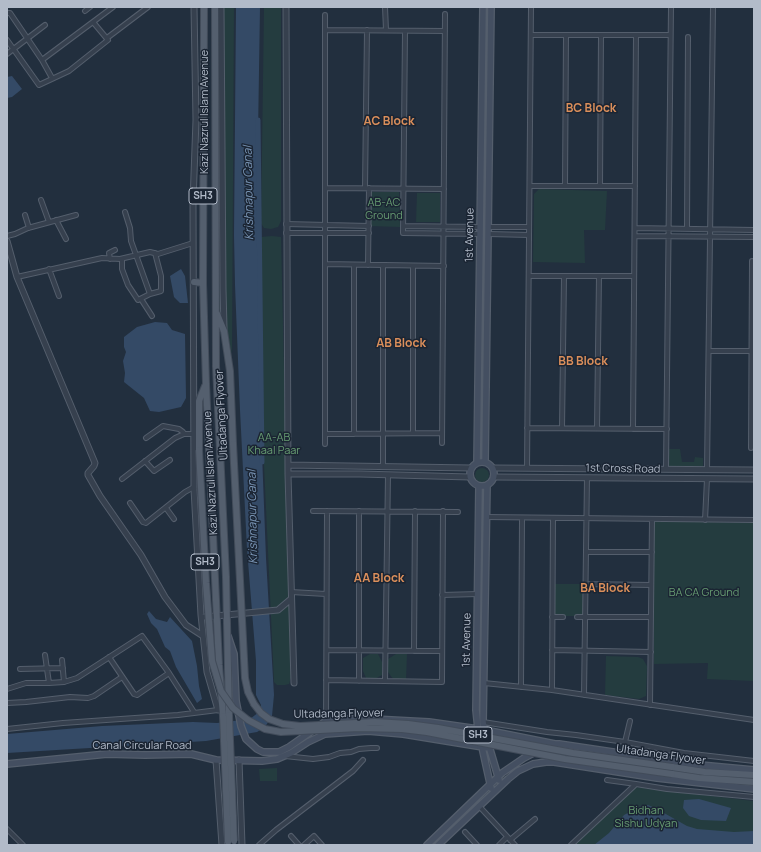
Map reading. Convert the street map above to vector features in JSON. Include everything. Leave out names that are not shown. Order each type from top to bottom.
[{"type":"main road","name":"Kazi Nazrul Islam Avenue","points":[[204,7],[203,282],[206,384],[229,844]]},
{"type":"main road","name":"Kazi Nazrul Islam Avenue","points":[[215,7],[215,310],[217,398],[227,615],[223,713]]},
{"type":"main road","name":"1st Avenue","points":[[477,463],[483,7]]},
{"type":"main road","name":"1st Avenue","points":[[485,462],[491,7]]},
{"type":"main road","points":[[482,70],[491,70]]},
{"type":"main road","points":[[480,267],[488,267]]},
{"type":"main road","points":[[194,282],[203,282]]},
{"type":"main road","name":"Ultadanga Flyover","points":[[215,310],[224,331],[230,370],[245,678],[248,692],[254,704],[261,713],[279,724],[300,726],[368,722],[419,725],[566,752],[705,772],[754,775]]},
{"type":"main road","points":[[478,380],[486,380]]},
{"type":"main road","name":"Ultadanga Flyover","points":[[206,384],[199,401],[199,450],[212,662],[220,691],[233,708],[248,720],[265,729],[281,732],[365,728],[402,729],[427,732],[565,759],[700,778],[754,782]]},
{"type":"main road","points":[[485,462],[493,468],[494,477],[487,485],[479,486],[474,483],[470,477],[471,468],[477,463],[485,462]]},
{"type":"main road","points":[[487,485],[483,722],[489,748],[502,786]]},
{"type":"main road","name":"1st Avenue","points":[[479,486],[476,710],[478,729],[493,793]]},
{"type":"main road","points":[[478,551],[486,551]]},
{"type":"main road","points":[[227,633],[234,654],[236,701],[242,732],[246,740],[263,752],[279,752],[293,745],[326,721],[373,719],[400,720],[478,729],[555,744],[700,765],[754,770]]},
{"type":"main road","points":[[325,734],[368,731],[403,734],[489,748]]},
{"type":"main road","name":"Canal Circular Road","points":[[7,764],[107,754],[191,754],[216,760],[270,760],[285,756],[325,734]]},
{"type":"main road","points":[[427,845],[512,765],[537,750],[555,744]]},
{"type":"main road","points":[[438,845],[518,770],[526,766],[546,762],[657,778],[754,789]]},
{"type":"street","points":[[85,11],[90,7]]},
{"type":"street","points":[[42,60],[113,7]]},
{"type":"street","points":[[106,38],[148,7]]},
{"type":"street","name":"Kazi Nazrul Islam Avenue","points":[[194,7],[196,120],[193,202],[194,487],[203,636],[207,672],[223,713]]},
{"type":"street","name":"Kazi Nazrul Islam Avenue","points":[[221,7],[222,289],[224,331]]},
{"type":"street","points":[[286,7],[288,474],[294,683]]},
{"type":"street","points":[[385,7],[386,30]]},
{"type":"street","points":[[527,468],[532,7]]},
{"type":"street","points":[[666,469],[671,7]]},
{"type":"street","points":[[707,470],[713,7]]},
{"type":"street","points":[[7,13],[10,13],[28,39],[52,78]]},
{"type":"street","points":[[442,443],[446,14]]},
{"type":"street","points":[[325,15],[325,444]]},
{"type":"street","points":[[7,40],[38,85],[69,71],[108,40],[93,22]]},
{"type":"street","points":[[7,54],[45,25]]},
{"type":"street","points":[[325,30],[445,31]]},
{"type":"street","points":[[367,30],[368,265]]},
{"type":"street","points":[[405,31],[403,234],[480,234]]},
{"type":"street","points":[[531,34],[670,35]]},
{"type":"street","points":[[565,186],[566,35]]},
{"type":"street","points":[[600,186],[601,35]]},
{"type":"street","points":[[633,429],[636,35]]},
{"type":"street","points":[[687,229],[688,37]]},
{"type":"street","points":[[530,186],[635,186]]},
{"type":"street","points":[[325,188],[444,189]]},
{"type":"street","points":[[41,200],[48,222]]},
{"type":"street","points":[[126,212],[130,228],[131,241],[150,294]]},
{"type":"street","points":[[25,215],[29,228]]},
{"type":"street","points":[[7,236],[48,222],[76,215]]},
{"type":"street","points":[[56,220],[66,239]]},
{"type":"street","points":[[286,224],[369,226]]},
{"type":"street","points":[[403,226],[480,227]]},
{"type":"street","points":[[489,227],[529,227]]},
{"type":"street","points":[[635,228],[754,230]]},
{"type":"street","points":[[286,233],[369,233]]},
{"type":"street","points":[[489,234],[529,235]]},
{"type":"street","points":[[635,236],[754,237]]},
{"type":"street","points":[[7,242],[8,251],[17,277],[95,462],[94,466],[88,472],[88,475],[100,496],[144,559],[165,597],[186,624],[203,636]]},
{"type":"street","points":[[17,277],[102,258],[122,259],[150,252],[158,254],[194,243]]},
{"type":"street","points":[[110,259],[109,253],[115,250]]},
{"type":"street","points":[[141,299],[150,294],[161,291],[161,276],[155,253]]},
{"type":"street","points":[[122,259],[122,269],[128,285],[138,300],[141,299],[152,316]]},
{"type":"street","points":[[751,448],[751,351],[753,315],[752,261]]},
{"type":"street","points":[[325,264],[444,266]]},
{"type":"street","points":[[354,265],[354,434]]},
{"type":"street","points":[[383,265],[383,466]]},
{"type":"street","points":[[413,266],[413,433]]},
{"type":"street","points":[[49,269],[59,296]]},
{"type":"street","points":[[529,276],[634,276]]},
{"type":"street","points":[[562,428],[564,276]]},
{"type":"street","points":[[597,428],[599,276]]},
{"type":"street","points":[[708,351],[751,351]]},
{"type":"street","points":[[146,438],[163,426],[181,430],[184,434]]},
{"type":"street","points":[[527,428],[667,429]]},
{"type":"street","points":[[325,434],[442,433]]},
{"type":"street","points":[[122,479],[175,438],[184,434],[194,434]]},
{"type":"street","points":[[146,460],[154,471],[170,460]]},
{"type":"street","points":[[288,465],[471,468]]},
{"type":"street","points":[[360,466],[360,474]]},
{"type":"street","name":"1st Cross Road","points":[[493,468],[754,470]]},
{"type":"street","points":[[636,469],[636,478]]},
{"type":"street","points":[[288,474],[470,477]]},
{"type":"street","points":[[385,681],[388,475]]},
{"type":"street","name":"1st Cross Road","points":[[494,477],[754,479]]},
{"type":"street","points":[[584,695],[587,478]]},
{"type":"street","points":[[705,520],[707,479]]},
{"type":"street","points":[[130,503],[144,523],[166,508],[185,492],[194,487]]},
{"type":"street","points":[[166,508],[174,519]]},
{"type":"street","points":[[313,511],[458,512]]},
{"type":"street","points":[[325,734],[327,650],[327,511]]},
{"type":"street","points":[[359,511],[359,681]]},
{"type":"street","points":[[414,651],[415,511]]},
{"type":"street","points":[[326,680],[442,682],[443,511]]},
{"type":"street","points":[[486,517],[754,520]]},
{"type":"street","points":[[521,687],[522,518]]},
{"type":"street","points":[[552,690],[553,518]]},
{"type":"street","points":[[650,705],[652,519]]},
{"type":"street","points":[[586,552],[652,552]]},
{"type":"street","points":[[585,584],[652,584]]},
{"type":"street","points":[[291,592],[326,594]]},
{"type":"street","points":[[442,595],[478,594]]},
{"type":"street","points":[[202,618],[278,610],[291,600]]},
{"type":"street","points":[[552,617],[563,617]]},
{"type":"street","points":[[577,617],[651,617]]},
{"type":"street","points":[[7,689],[26,683],[49,684],[77,678],[142,636],[170,673],[194,712]]},
{"type":"street","points":[[327,650],[442,651]]},
{"type":"street","points":[[552,650],[651,652]]},
{"type":"street","points":[[45,655],[49,684]]},
{"type":"street","points":[[109,657],[134,694],[137,695],[170,673]]},
{"type":"street","points":[[62,660],[64,682]]},
{"type":"street","points":[[20,669],[63,668]]},
{"type":"street","points":[[7,703],[70,697],[88,698],[94,696],[122,677]]},
{"type":"street","points":[[484,683],[552,690],[754,720]]},
{"type":"street","points":[[7,729],[63,723],[178,715],[194,712],[223,713]]},
{"type":"street","points":[[625,742],[630,721]]},
{"type":"street","points":[[483,722],[625,742],[684,753],[754,762]]},
{"type":"street","points":[[285,756],[313,759],[330,757],[359,749],[377,748]]},
{"type":"street","points":[[216,760],[229,844]]},
{"type":"street","points":[[239,760],[242,845]]},
{"type":"street","points":[[259,845],[353,771],[363,760]]},
{"type":"street","points":[[607,780],[666,789],[754,797]]},
{"type":"street","points":[[571,845],[636,784]]},
{"type":"street","points":[[479,806],[515,845]]},
{"type":"street","points":[[498,845],[509,839],[535,819]]},
{"type":"street","points":[[7,829],[23,845]]},
{"type":"street","points":[[465,832],[477,845]]},
{"type":"street","points":[[291,836],[299,845]]},
{"type":"street","points":[[304,845],[314,836],[322,845]]},
{"type":"green space","points":[[220,7],[234,7],[232,353],[219,308],[221,219]]},
{"type":"green space","points":[[264,7],[281,7],[281,221],[278,227],[271,229],[264,228],[261,223]]},
{"type":"green space","points":[[539,189],[607,191],[605,230],[584,230],[585,263],[533,262],[534,194]]},
{"type":"green space","name":"AB-AC Ground","points":[[369,192],[399,192],[400,227],[369,226]]},
{"type":"green space","points":[[417,193],[440,193],[440,222],[416,222]]},
{"type":"green space","name":"AA-AB Khaal Paar","points":[[261,237],[281,237],[291,678],[289,684],[285,685],[277,685],[274,682],[264,465],[260,240]]},
{"type":"green space","points":[[669,449],[680,449],[682,462],[694,462],[695,457],[703,458],[703,468],[668,468]]},
{"type":"green space","points":[[479,468],[485,468],[489,472],[489,478],[485,482],[479,482],[475,478],[475,472]]},
{"type":"green space","name":"BA CA Ground","points":[[654,521],[754,523],[754,681],[707,679],[708,663],[654,664]]},
{"type":"green space","points":[[554,584],[584,584],[583,616],[553,616]]},
{"type":"green space","points":[[370,654],[378,654],[382,662],[382,675],[375,679],[366,678],[363,671],[363,658]]},
{"type":"green space","points":[[396,654],[407,654],[406,680],[393,679],[388,672],[388,659]]},
{"type":"green space","points":[[606,656],[638,657],[643,659],[647,666],[646,696],[639,699],[605,695]]},
{"type":"green space","points":[[277,768],[277,781],[260,781],[259,769]]},
{"type":"green space","name":"Bidhan Sishu Udyan","points":[[635,787],[754,801],[754,845],[575,845]]},
{"type":"water","points":[[236,7],[260,7],[257,199],[260,319],[260,401],[266,558],[274,695],[272,716],[265,727],[257,732],[206,741],[7,753],[7,734],[102,726],[193,722],[217,723],[250,719],[261,709],[261,705],[256,695],[256,661],[247,549],[235,285]]},
{"type":"water","points":[[12,76],[22,89],[12,97],[7,98],[7,77]]},
{"type":"water","points":[[181,269],[185,276],[188,303],[180,303],[174,297],[170,276]]},
{"type":"water","points":[[155,322],[167,323],[172,330],[185,334],[186,398],[181,407],[159,412],[150,411],[144,398],[124,382],[125,373],[123,361],[126,352],[124,347],[124,337],[137,327]]},
{"type":"water","points":[[149,611],[156,619],[167,622],[170,617],[192,641],[202,699],[197,703],[176,667],[170,651],[165,647],[157,629],[151,623],[147,614]]},
{"type":"water","points":[[699,799],[731,808],[726,821],[701,820],[689,816],[683,808],[684,800]]},
{"type":"water","points":[[643,805],[648,805],[657,809],[687,826],[697,829],[734,832],[754,831],[754,845],[594,845],[609,833],[624,815]]},
{"type":"waterway","name":"Krishnapur Canal","points":[[258,120],[262,462]]},
{"type":"district","name":"BC Block","points":[[591,109]]},
{"type":"district","name":"AC Block","points":[[389,122]]},
{"type":"district","name":"AB Block","points":[[401,344]]},
{"type":"district","name":"BB Block","points":[[583,362]]},
{"type":"district","name":"AA Block","points":[[379,579]]},
{"type":"district","name":"BA Block","points":[[605,589]]}]
